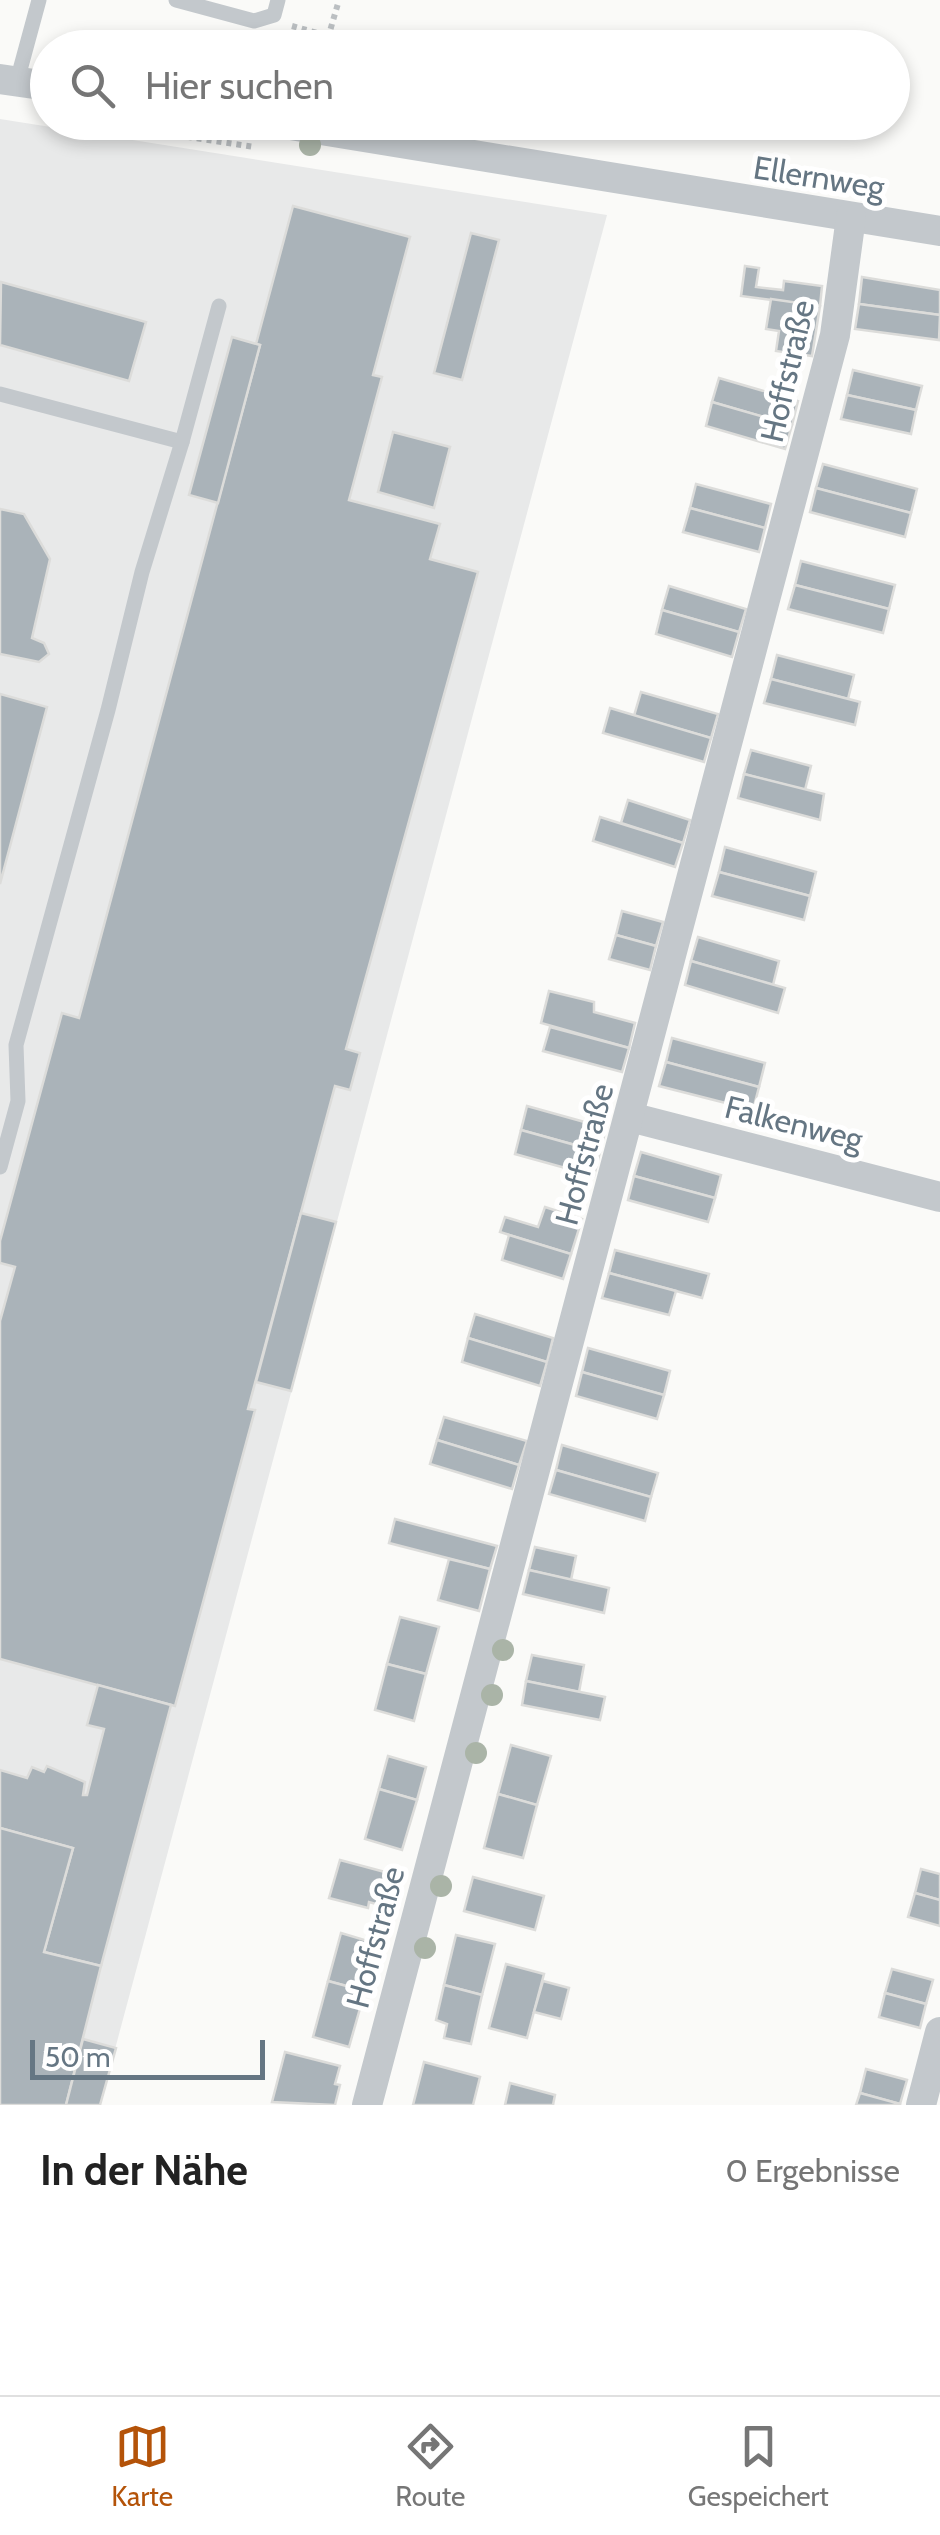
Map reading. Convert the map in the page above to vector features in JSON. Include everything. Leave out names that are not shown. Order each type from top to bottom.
[{"type":"street","name":"Ellernweg","points":[[381,140],[940,231]]},
{"type":"street","name":"Hoffstraße","points":[[366,2105],[836,336],[851,217]]},
{"type":"street","name":"Falkenweg","points":[[630,1117],[940,1196]]},
{"type":"street","points":[[920,2105],[940,2032]]},
{"type":"lane","points":[[32,30],[38,0]]},
{"type":"lane","points":[[176,0],[254,21],[276,8]]},
{"type":"lane","points":[[22,82],[30,41]]},
{"type":"lane","points":[[0,1167],[18,1101],[16,1045],[142,572],[220,306]]},
{"type":"lane","points":[[0,394],[182,442]]},
{"type":"lane","points":[[0,1096],[18,1101]]},
{"type":"path","points":[[330,30],[339,0]]},
{"type":"path","points":[[276,8],[286,24],[307,30]]},
{"type":"path","points":[[207,140],[286,152],[294,140]]},
{"type":"shaded area","points":[[0,119],[30,124],[30,140],[133,140],[607,215],[100,2105],[0,2105]]},
{"type":"building","points":[[293,206],[410,237],[373,375],[382,377],[349,500],[440,524],[430,559],[478,572],[346,1049],[360,1053],[350,1090],[335,1086],[248,1409],[255,1410],[175,1706],[0,1659],[0,1321],[15,1267],[0,1263],[0,1241],[62,1013],[79,1018],[260,345],[256,344]]},
{"type":"building","points":[[471,233],[499,240],[462,380],[434,373]]},
{"type":"building","points":[[745,266],[759,268],[756,287],[783,290],[784,281],[822,286],[820,306],[741,296]]},
{"type":"building","points":[[862,277],[940,290],[940,315],[859,304]]},
{"type":"building","points":[[1,282],[146,322],[129,381],[0,345]]},
{"type":"building","points":[[771,299],[820,306],[812,356],[776,351],[779,331],[766,329]]},
{"type":"building","points":[[859,304],[940,315],[939,340],[855,329]]},
{"type":"building","points":[[232,337],[260,345],[218,503],[189,495]]},
{"type":"building","points":[[853,370],[922,386],[916,410],[847,395]]},
{"type":"building","points":[[719,378],[798,401],[792,425],[712,402]]},
{"type":"building","points":[[847,395],[916,410],[911,434],[841,419]]},
{"type":"building","points":[[712,402],[792,425],[785,449],[706,426]]},
{"type":"building","points":[[393,432],[450,447],[434,508],[378,492]]},
{"type":"building","points":[[823,464],[917,489],[911,513],[816,488]]},
{"type":"building","points":[[696,484],[771,504],[765,528],[690,508]]},
{"type":"building","points":[[816,488],[911,513],[905,537],[810,512]]},
{"type":"building","points":[[690,508],[765,528],[759,552],[683,532]]},
{"type":"building","points":[[0,509],[24,514],[50,559],[32,638],[44,643],[49,654],[39,662],[0,654]]},
{"type":"building","points":[[801,561],[895,585],[889,609],[795,585]]},
{"type":"building","points":[[795,585],[889,609],[883,633],[788,609]]},
{"type":"building","points":[[669,586],[746,609],[739,632],[662,610]]},
{"type":"building","points":[[662,610],[739,632],[732,657],[656,634]]},
{"type":"building","points":[[777,655],[854,675],[848,699],[771,679]]},
{"type":"building","points":[[771,679],[860,702],[855,725],[764,703]]},
{"type":"building","points":[[641,692],[718,714],[711,738],[634,716]]},
{"type":"building","points":[[0,694],[47,707],[0,884]]},
{"type":"building","points":[[610,708],[711,738],[704,762],[603,733]]},
{"type":"building","points":[[751,750],[811,766],[805,790],[744,774]]},
{"type":"building","points":[[744,774],[824,794],[820,820],[738,798]]},
{"type":"building","points":[[628,800],[690,820],[683,843],[621,823]]},
{"type":"building","points":[[600,817],[683,843],[675,867],[593,841]]},
{"type":"building","points":[[725,847],[816,872],[810,896],[719,872]]},
{"type":"building","points":[[719,872],[810,896],[804,920],[712,896]]},
{"type":"building","points":[[622,911],[663,922],[656,946],[616,935]]},
{"type":"building","points":[[616,935],[656,946],[650,970],[609,959]]},
{"type":"building","points":[[698,937],[779,961],[773,985],[691,961]]},
{"type":"building","points":[[691,961],[785,988],[778,1013],[685,985]]},
{"type":"building","points":[[549,991],[594,1002],[594,1012],[635,1023],[629,1048],[541,1023]]},
{"type":"building","points":[[550,1027],[629,1048],[622,1072],[543,1051]]},
{"type":"building","points":[[672,1038],[765,1063],[759,1087],[666,1062]]},
{"type":"building","points":[[666,1062],[759,1087],[753,1110],[659,1086]]},
{"type":"building","points":[[527,1106],[606,1128],[600,1152],[521,1130]]},
{"type":"building","points":[[521,1130],[600,1152],[594,1176],[515,1154]]},
{"type":"building","points":[[641,1152],[721,1175],[715,1198],[634,1176]]},
{"type":"building","points":[[634,1176],[715,1198],[708,1222],[628,1200]]},
{"type":"building","points":[[545,1207],[582,1219],[571,1254],[500,1232],[505,1217],[538,1227]]},
{"type":"building","points":[[301,1213],[336,1222],[291,1391],[256,1382]]},
{"type":"building","points":[[509,1235],[571,1254],[563,1279],[502,1260]]},
{"type":"building","points":[[615,1250],[709,1274],[702,1298],[609,1273]]},
{"type":"building","points":[[609,1273],[676,1291],[669,1315],[602,1298]]},
{"type":"building","points":[[475,1314],[553,1338],[547,1362],[468,1338]]},
{"type":"building","points":[[468,1338],[547,1362],[540,1386],[462,1362]]},
{"type":"building","points":[[588,1348],[670,1371],[664,1395],[582,1372]]},
{"type":"building","points":[[582,1372],[664,1395],[657,1419],[576,1396]]},
{"type":"building","points":[[444,1417],[527,1441],[519,1465],[437,1440]]},
{"type":"building","points":[[437,1440],[519,1465],[512,1489],[430,1464]]},
{"type":"building","points":[[562,1445],[658,1473],[651,1497],[556,1470]]},
{"type":"building","points":[[556,1470],[651,1497],[645,1521],[549,1494]]},
{"type":"building","points":[[395,1519],[497,1546],[490,1569],[389,1543]]},
{"type":"building","points":[[535,1547],[576,1556],[571,1580],[529,1570]]},
{"type":"building","points":[[449,1559],[490,1569],[479,1611],[438,1600]]},
{"type":"building","points":[[529,1570],[609,1588],[604,1613],[523,1594]]},
{"type":"building","points":[[400,1617],[439,1627],[426,1674],[387,1664]]},
{"type":"building","points":[[532,1655],[584,1665],[579,1692],[526,1681]]},
{"type":"building","points":[[387,1664],[426,1674],[414,1721],[375,1710]]},
{"type":"building","points":[[526,1681],[605,1697],[600,1720],[522,1705]]},
{"type":"building","points":[[98,1685],[171,1705],[101,1966],[44,1952],[73,1848],[0,1828],[0,1770],[27,1778],[32,1767],[44,1772],[47,1766],[85,1782],[83,1795],[87,1795],[104,1729],[87,1725]]},
{"type":"building","points":[[511,1745],[551,1756],[537,1805],[498,1794]]},
{"type":"building","points":[[388,1756],[426,1767],[417,1800],[379,1789]]},
{"type":"building","points":[[379,1789],[417,1800],[402,1850],[365,1839]]},
{"type":"building","points":[[498,1794],[537,1805],[523,1858],[484,1848]]},
{"type":"building","points":[[0,1828],[73,1848],[44,1952],[101,1966],[66,2105],[0,2105]]},
{"type":"building","points":[[340,1860],[396,1875],[387,1907],[369,1902],[368,1908],[329,1898]]},
{"type":"building","points":[[921,1869],[940,1874],[940,1900],[915,1893]]},
{"type":"building","points":[[473,1877],[544,1896],[535,1930],[464,1911]]},
{"type":"building","points":[[915,1893],[940,1900],[940,1926],[908,1917]]},
{"type":"building","points":[[341,1933],[378,1944],[365,1991],[328,1981]]},
{"type":"building","points":[[456,1935],[495,1944],[482,1995],[444,1985]]},
{"type":"building","points":[[506,1964],[544,1974],[527,2038],[489,2028]]},
{"type":"building","points":[[892,1969],[933,1980],[926,2004],[885,1993]]},
{"type":"building","points":[[328,1981],[365,1991],[349,2047],[313,2037]]},
{"type":"building","points":[[543,1981],[569,1988],[561,2019],[534,2012]]},
{"type":"building","points":[[444,1985],[482,1995],[471,2044],[444,2038],[447,2024],[436,2020]]},
{"type":"building","points":[[885,1993],[926,2004],[920,2028],[879,2017]]},
{"type":"building","points":[[83,2039],[116,2048],[100,2105],[66,2105]]},
{"type":"building","points":[[285,2052],[340,2066],[335,2105],[272,2102]]},
{"type":"building","points":[[424,2062],[480,2077],[473,2105],[413,2105]]},
{"type":"building","points":[[866,2069],[907,2080],[900,2104],[860,2093]]},
{"type":"building","points":[[510,2083],[555,2095],[553,2105],[505,2105]]},
{"type":"building","points":[[860,2093],[900,2104],[900,2105],[856,2105]]}]
